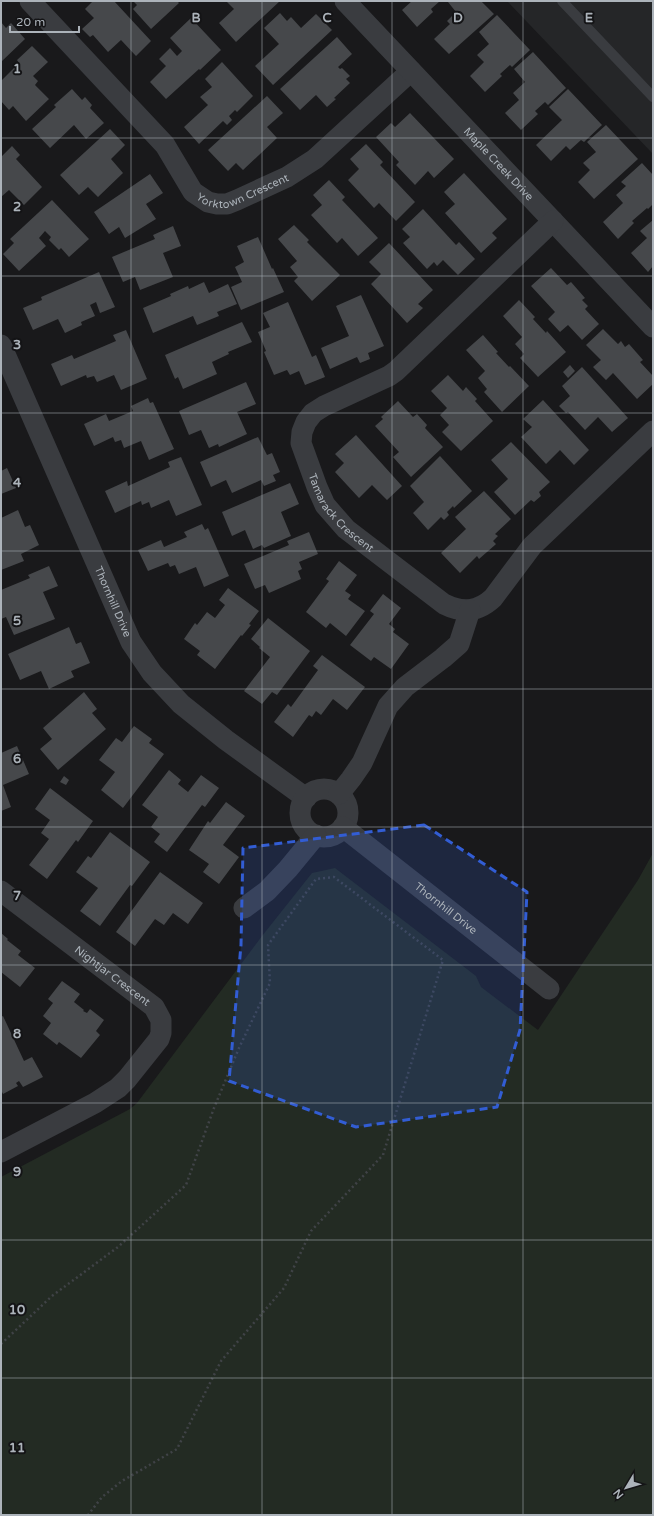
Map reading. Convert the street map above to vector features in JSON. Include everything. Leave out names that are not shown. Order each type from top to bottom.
[{"type":"street","name":"Yorktown Crescent","points":[[30,1],[165,145],[193,192],[208,202],[217,204],[227,204],[237,200],[301,169],[315,159],[411,70]]},
{"type":"street","name":"Maple Creek Drive","points":[[345,1],[653,327]]},
{"type":"street","name":"Tamarack Crescent","points":[[470,610],[452,608],[444,604],[346,529],[325,505],[301,444],[302,432],[310,417],[324,406],[389,376],[396,371],[553,221]]},
{"type":"street","name":"Thornhill Drive","points":[[1,345],[131,642],[152,673],[181,704],[226,740],[306,798]]},
{"type":"street","points":[[339,794],[362,763],[388,706],[405,687],[459,644],[470,610],[486,604],[493,598],[532,546],[653,431]]},
{"type":"street","points":[[320,789],[328,789],[339,794],[346,804],[348,812],[347,820],[343,828],[338,833],[324,837],[310,832],[301,819],[300,812],[302,804],[306,798],[312,792],[320,789]]},
{"type":"street","name":"Thornhill Drive","points":[[343,828],[549,989]]},
{"type":"street","points":[[244,908],[267,891],[316,835]]},
{"type":"street","name":"Nightjar Crescent","points":[[1,891],[154,1007],[158,1013],[162,1026],[159,1039],[118,1088],[95,1103],[1,1152]]},
{"type":"lane","points":[[562,1],[653,97]]},
{"type":"path","points":[[1,1344],[52,1296],[118,1247],[186,1185],[214,1108],[239,1048],[270,983],[268,945],[316,879],[334,877],[443,960],[383,1155],[311,1231],[284,1288],[221,1361],[177,1448],[122,1481],[102,1497],[88,1515]]},
{"type":"highlighted area","points":[[424,825],[527,892],[520,1030],[497,1107],[356,1127],[229,1081],[241,945],[243,848]]},
{"type":"shaded area","points":[[507,1],[653,1],[653,154]]},
{"type":"shaded area","points":[[653,853],[653,1515],[1,1515],[1,1177],[130,1109],[137,1103],[262,936],[312,873],[335,868],[476,976],[481,987],[538,1030],[638,880]]},
{"type":"building","points":[[93,1],[114,1],[151,41],[136,56],[121,40],[108,52],[93,35],[90,37],[82,29],[94,18],[85,9]]},
{"type":"building","points":[[133,1],[177,1],[179,3],[151,29],[133,9],[137,5]]},
{"type":"building","points":[[226,1],[280,1],[236,42],[219,23],[234,9]]},
{"type":"building","points":[[412,1],[440,1],[431,9],[433,12],[417,27],[402,10]]},
{"type":"building","points":[[481,1],[494,14],[449,54],[434,39],[450,24],[447,21],[456,12],[448,2]]},
{"type":"building","points":[[280,13],[287,21],[291,17],[301,28],[316,14],[332,30],[273,85],[255,66],[279,44],[264,28]]},
{"type":"building","points":[[497,15],[530,50],[512,67],[510,65],[500,74],[502,76],[485,92],[470,76],[484,62],[477,55],[489,44],[479,32]]},
{"type":"building","points":[[191,18],[221,50],[166,99],[150,82],[166,66],[159,59],[170,48],[177,56],[182,51],[170,38]]},
{"type":"building","points":[[1,22],[6,28],[11,23],[25,39],[1,62]]},
{"type":"building","points":[[337,37],[352,54],[338,67],[340,69],[342,68],[350,76],[346,79],[350,83],[327,107],[316,95],[300,110],[280,89]]},
{"type":"building","points":[[32,46],[48,62],[33,76],[38,81],[35,85],[49,99],[26,121],[13,106],[9,110],[1,101],[1,81],[19,63],[17,60]]},
{"type":"building","points":[[533,52],[566,88],[548,105],[545,102],[535,111],[538,114],[521,130],[505,113],[519,100],[513,93],[525,82],[514,69]]},
{"type":"building","points":[[222,62],[253,96],[237,112],[235,110],[229,116],[232,120],[227,125],[223,121],[199,144],[184,127],[208,105],[200,97],[212,87],[205,79]]},
{"type":"building","points":[[72,89],[82,100],[85,97],[92,105],[90,108],[104,123],[86,139],[74,125],[50,148],[32,129],[56,107],[54,105]]},
{"type":"building","points":[[568,89],[602,125],[584,142],[581,140],[570,150],[566,146],[551,161],[536,145],[562,120],[549,107]]},
{"type":"building","points":[[267,96],[283,113],[267,127],[277,138],[243,170],[236,163],[228,171],[208,150]]},
{"type":"building","points":[[410,113],[454,159],[434,178],[428,171],[415,185],[396,165],[399,162],[376,137],[391,123],[395,127]]},
{"type":"building","points":[[606,125],[638,159],[594,199],[578,182],[590,170],[583,163],[596,152],[587,142]]},
{"type":"building","points":[[110,129],[125,145],[111,159],[123,173],[98,197],[88,187],[79,195],[60,175]]},
{"type":"building","points":[[366,144],[383,162],[380,165],[415,202],[396,221],[379,203],[374,208],[348,180],[359,169],[350,159]]},
{"type":"building","points":[[12,146],[20,155],[16,159],[42,187],[24,205],[9,190],[1,197],[1,157]]},
{"type":"building","points":[[642,163],[653,175],[653,204],[632,221],[634,223],[618,239],[603,222],[623,203],[616,195],[626,186],[621,182]]},
{"type":"building","points":[[464,173],[507,219],[492,233],[497,238],[481,253],[445,213],[455,204],[444,192]]},
{"type":"building","points":[[150,174],[163,193],[146,204],[156,219],[125,238],[119,227],[109,234],[94,212]]},
{"type":"building","points":[[329,180],[345,197],[342,200],[378,238],[358,256],[342,238],[337,243],[311,215],[322,205],[313,195]]},
{"type":"building","points":[[52,200],[89,239],[69,257],[61,248],[59,250],[49,240],[51,237],[45,231],[39,238],[46,246],[19,271],[3,254],[14,243],[10,239]]},
{"type":"building","points":[[423,209],[456,245],[459,242],[475,259],[458,275],[443,260],[437,266],[434,262],[427,269],[403,243],[410,237],[402,229]]},
{"type":"building","points":[[653,220],[653,266],[648,272],[631,253],[647,238],[640,231]]},
{"type":"building","points":[[294,225],[309,240],[307,242],[340,275],[312,301],[294,281],[298,277],[290,267],[297,261],[278,239]]},
{"type":"building","points":[[173,226],[181,246],[163,253],[173,277],[140,290],[135,277],[123,282],[112,257],[155,239],[153,235]]},
{"type":"building","points":[[258,237],[284,292],[241,310],[231,287],[242,282],[235,267],[244,262],[237,246]]},
{"type":"building","points":[[389,243],[433,290],[418,304],[423,308],[407,323],[371,284],[381,274],[369,262]]},
{"type":"building","points":[[551,268],[567,285],[571,282],[585,298],[582,300],[588,306],[585,309],[599,324],[582,340],[568,325],[560,332],[548,319],[555,312],[531,286]]},
{"type":"building","points":[[99,272],[115,307],[100,313],[96,302],[90,305],[95,316],[81,322],[82,325],[65,333],[58,319],[33,330],[23,308],[42,300],[41,297]]},
{"type":"building","points":[[204,282],[209,293],[228,284],[237,304],[217,312],[219,316],[197,325],[193,316],[153,333],[143,308],[171,296],[170,294],[188,286],[189,289]]},
{"type":"building","points":[[361,295],[384,346],[368,353],[370,359],[360,363],[357,357],[330,369],[321,348],[349,336],[336,306]]},
{"type":"building","points":[[519,300],[535,317],[533,319],[546,333],[547,331],[566,352],[538,377],[520,358],[524,354],[515,344],[522,337],[503,316]]},
{"type":"building","points":[[288,302],[312,357],[316,355],[325,377],[305,385],[299,371],[290,375],[287,370],[274,375],[264,352],[266,351],[258,332],[270,327],[263,313]]},
{"type":"building","points":[[242,322],[252,342],[228,352],[229,354],[212,362],[217,374],[183,389],[178,377],[175,379],[165,355]]},
{"type":"building","points":[[603,329],[618,344],[621,341],[625,347],[629,344],[643,360],[640,362],[653,376],[653,384],[637,399],[613,373],[606,380],[593,367],[601,360],[586,345]]},
{"type":"building","points":[[126,330],[147,379],[121,390],[114,375],[97,382],[94,376],[87,378],[86,375],[61,386],[51,364],[72,355],[74,359],[116,341],[113,335]]},
{"type":"building","points":[[483,335],[498,352],[496,353],[529,386],[502,412],[484,392],[487,389],[478,378],[485,371],[466,350]]},
{"type":"building","points":[[570,365],[575,371],[568,378],[563,372]]},
{"type":"building","points":[[582,367],[628,418],[612,432],[598,417],[585,430],[568,412],[566,413],[559,406],[570,396],[562,386]]},
{"type":"building","points":[[448,375],[463,391],[466,387],[477,399],[475,401],[493,421],[461,451],[442,432],[449,425],[440,415],[447,408],[431,391]]},
{"type":"building","points":[[246,382],[256,404],[237,412],[247,434],[219,447],[218,444],[209,448],[201,430],[189,435],[179,411]]},
{"type":"building","points":[[148,398],[150,403],[153,402],[174,449],[149,460],[141,441],[124,448],[121,440],[115,442],[113,437],[94,446],[84,424],[106,414],[109,421],[133,411],[131,406]]},
{"type":"building","points":[[543,400],[589,450],[574,465],[560,450],[546,464],[521,437],[532,427],[523,419]]},
{"type":"building","points":[[398,401],[413,417],[417,414],[427,425],[425,428],[443,447],[411,477],[393,457],[399,452],[375,426],[383,419],[381,417]]},
{"type":"building","points":[[356,435],[402,486],[387,500],[372,485],[359,498],[335,472],[344,463],[335,454]]},
{"type":"building","points":[[258,437],[267,455],[272,453],[280,472],[273,475],[276,481],[264,486],[261,480],[232,493],[226,480],[211,487],[200,462]]},
{"type":"building","points":[[511,442],[550,482],[539,492],[541,496],[534,502],[531,500],[515,515],[494,492],[508,479],[491,460]]},
{"type":"building","points":[[440,456],[472,491],[454,508],[453,506],[447,512],[449,515],[444,520],[441,517],[428,530],[413,513],[424,502],[410,486]]},
{"type":"building","points":[[181,457],[202,505],[176,516],[169,500],[151,508],[149,502],[142,505],[141,501],[115,513],[105,491],[127,481],[128,486],[170,467],[168,462]]},
{"type":"building","points":[[7,468],[16,488],[1,494],[1,471]]},
{"type":"building","points":[[290,483],[299,504],[281,512],[291,536],[264,548],[262,545],[253,549],[245,530],[232,536],[222,512]]},
{"type":"building","points":[[484,491],[511,519],[495,534],[498,536],[493,541],[496,544],[479,559],[477,556],[460,573],[441,553],[466,529],[455,517]]},
{"type":"building","points":[[18,510],[25,527],[30,525],[39,545],[21,554],[24,561],[1,570],[1,518]]},
{"type":"building","points":[[202,524],[205,530],[208,528],[229,576],[204,587],[196,567],[179,574],[175,565],[170,567],[168,563],[148,571],[138,550],[161,540],[164,547],[187,537],[184,532]]},
{"type":"building","points":[[309,532],[318,554],[299,562],[302,569],[298,571],[301,579],[269,593],[265,585],[255,589],[244,564],[289,545],[287,541]]},
{"type":"building","points":[[339,561],[357,575],[345,591],[351,595],[348,599],[365,611],[346,636],[330,623],[326,628],[306,612],[329,581],[326,579]]},
{"type":"building","points":[[49,566],[58,586],[43,592],[55,619],[14,635],[6,617],[1,619],[1,590],[30,578],[28,575]]},
{"type":"building","points":[[228,588],[259,611],[249,624],[251,625],[242,636],[241,635],[215,669],[197,655],[200,651],[184,639],[195,623],[197,625],[207,612],[215,618],[225,605],[219,600]]},
{"type":"building","points":[[383,594],[401,608],[389,624],[395,629],[393,632],[409,644],[391,669],[374,657],[371,661],[350,645],[374,614],[370,611]]},
{"type":"building","points":[[268,618],[310,651],[277,695],[272,692],[262,704],[244,691],[270,657],[251,639]]},
{"type":"building","points":[[69,627],[76,644],[81,642],[90,663],[71,671],[74,677],[49,689],[41,671],[20,680],[8,654]]},
{"type":"building","points":[[322,655],[365,687],[347,710],[333,699],[321,715],[316,711],[312,717],[309,715],[293,737],[274,722],[288,704],[291,707],[318,670],[313,666]]},
{"type":"building","points":[[84,692],[97,709],[92,713],[106,729],[58,770],[40,749],[52,739],[43,728]]},
{"type":"building","points":[[134,726],[152,739],[149,743],[164,754],[123,808],[101,790],[115,772],[99,760],[116,738],[122,742]]},
{"type":"building","points":[[17,746],[29,774],[3,785],[11,807],[1,811],[1,753]]},
{"type":"building","points":[[169,770],[181,780],[178,784],[188,792],[201,775],[219,788],[205,807],[202,805],[167,852],[154,842],[160,834],[151,827],[158,817],[142,805]]},
{"type":"building","points":[[64,776],[69,780],[66,785],[60,782]]},
{"type":"building","points":[[50,788],[93,821],[78,842],[76,840],[47,879],[29,865],[49,839],[41,833],[50,820],[35,809]]},
{"type":"building","points":[[226,802],[245,816],[223,845],[239,857],[219,884],[203,872],[209,864],[189,850],[208,821],[210,823]]},
{"type":"building","points":[[110,832],[150,862],[132,886],[130,885],[100,926],[80,911],[98,888],[76,872],[88,856],[91,858]]},
{"type":"building","points":[[160,872],[203,903],[188,924],[173,913],[164,925],[155,919],[135,946],[116,932]]},
{"type":"building","points":[[1,933],[21,951],[18,955],[35,968],[20,987],[1,972]]},
{"type":"building","points":[[62,981],[80,994],[74,1002],[84,1010],[83,1011],[87,1013],[90,1009],[104,1020],[96,1031],[100,1035],[81,1058],[59,1042],[57,1045],[43,1034],[51,1023],[43,1016],[53,1003],[48,999]]},
{"type":"building","points":[[3,1016],[24,1061],[32,1057],[43,1077],[23,1087],[19,1081],[16,1083],[18,1086],[3,1094],[1,1090],[1,1017]]}]
